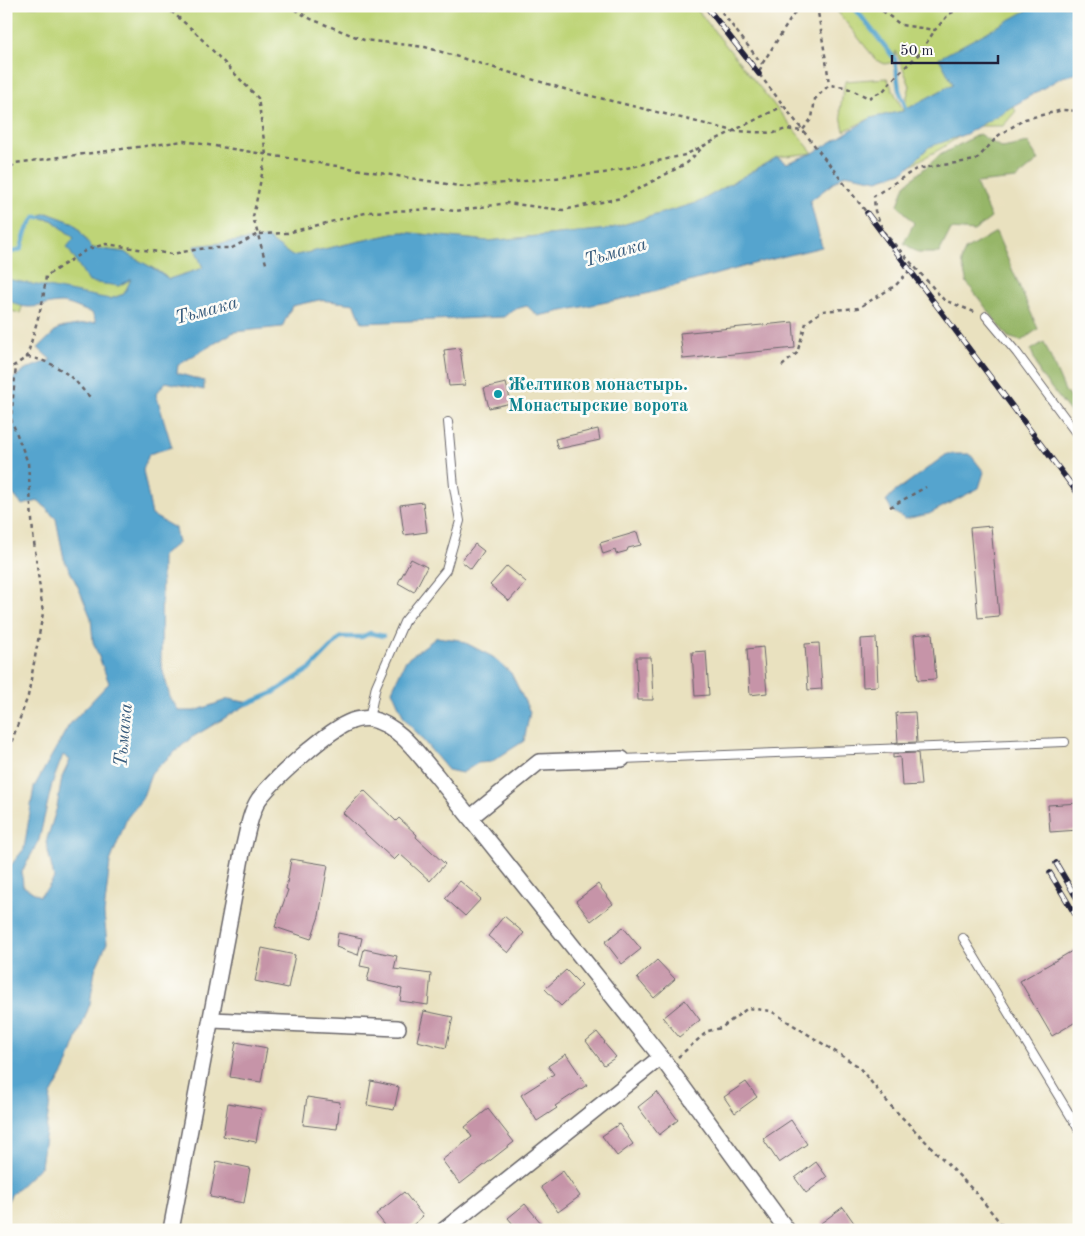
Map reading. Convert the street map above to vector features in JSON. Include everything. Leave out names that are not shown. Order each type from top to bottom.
[{"type":"street","points":[[172,1230],[242,853],[251,816],[259,800],[291,766],[315,746],[353,720],[369,718],[386,724],[400,734],[471,817],[661,1057],[787,1230]]},
{"type":"street","points":[[471,817],[540,762],[622,759]]},
{"type":"street","points":[[212,1020],[398,1028]]},
{"type":"street","points":[[444,1230],[661,1057]]},
{"type":"lane","points":[[986,316],[1079,437]]},
{"type":"lane","points":[[369,718],[376,686],[404,622],[446,570],[460,521],[454,487],[448,422]]},
{"type":"lane","points":[[622,759],[1065,742]]},
{"type":"lane","points":[[963,938],[1079,1130]]},
{"type":"path","points":[[165,6],[193,30],[258,98],[266,155],[253,217],[267,267]]},
{"type":"path","points":[[288,6],[311,19],[364,40],[425,47],[571,91],[734,131],[774,133],[786,129],[802,131]]},
{"type":"path","points":[[717,6],[762,64]]},
{"type":"path","points":[[799,6],[762,64],[759,74],[867,213],[944,300],[986,316]]},
{"type":"path","points":[[817,6],[829,85]]},
{"type":"path","points":[[876,6],[901,25],[935,30]]},
{"type":"path","points":[[829,85],[845,87],[869,98],[884,90],[896,75],[919,54],[935,30],[949,14],[967,6]]},
{"type":"path","points":[[802,131],[812,118],[815,99],[829,85]]},
{"type":"path","points":[[6,174],[15,163],[184,141],[465,187],[604,173],[685,155],[783,106]]},
{"type":"path","points":[[883,232],[875,212],[874,196],[916,169],[976,160],[999,135],[1026,119],[1063,110],[1079,111]]},
{"type":"path","points":[[6,371],[27,357],[43,300],[46,276],[88,249],[106,244],[171,254],[206,248],[232,248],[258,234],[287,233],[369,212],[437,209],[456,211],[507,203],[563,210],[621,198],[687,164],[705,145]]},
{"type":"path","points":[[782,366],[797,353],[806,323],[822,311],[858,308],[895,286],[910,270],[912,265]]},
{"type":"path","points":[[27,357],[38,359],[57,368],[74,380],[93,400]]},
{"type":"path","points":[[6,757],[28,696],[42,612],[32,534],[28,463],[12,419],[16,366]]},
{"type":"path","points":[[890,507],[926,487]]},
{"type":"path","points":[[661,1057],[679,1057],[708,1031],[721,1028],[748,1008],[771,1011],[858,1066],[890,1105],[977,1194],[1006,1230]]},
{"type":"green space","points":[[6,6],[694,6],[813,153],[777,157],[699,202],[609,229],[488,241],[402,232],[292,256],[267,238],[194,246],[203,268],[169,279],[124,252],[92,248],[74,223],[47,213],[36,217],[52,220],[74,238],[132,278],[124,294],[110,299],[28,292],[20,313],[6,310]]},
{"type":"green space","points":[[833,6],[1079,6],[953,84],[903,111],[871,118],[844,131],[840,110],[845,81],[887,78],[903,110],[910,86],[896,51],[894,62],[885,64],[876,60]]},
{"type":"green space","points":[[1007,99],[1016,111],[1003,126],[975,126],[942,148],[891,176],[906,143]]},
{"type":"green space","points":[[979,134],[1002,148],[1028,143],[1039,160],[1016,179],[976,183],[991,218],[974,231],[951,229],[939,253],[918,253],[904,243],[914,223],[898,205],[905,185],[940,155]]},
{"type":"green space","points":[[996,232],[1038,329],[1021,341],[1008,337],[967,283],[961,261],[965,250]]},
{"type":"green space","points":[[1044,342],[1065,391],[1079,410],[1079,423],[1040,374],[1031,350]]},
{"type":"water","name":"Тьмака","points":[[1035,6],[1079,6],[1079,73],[1062,77],[966,134],[929,147],[905,171],[878,180],[845,174],[810,201],[822,247],[646,294],[538,316],[527,306],[512,310],[504,317],[362,323],[355,304],[319,300],[292,306],[282,327],[234,332],[178,365],[177,373],[204,381],[204,390],[166,382],[156,394],[172,447],[149,454],[143,470],[152,515],[175,528],[178,543],[162,556],[161,663],[170,697],[179,711],[195,711],[229,699],[250,703],[191,738],[152,772],[142,799],[127,818],[110,862],[104,914],[107,943],[95,970],[90,1004],[65,1070],[51,1095],[41,1166],[11,1195],[6,1204],[6,871],[24,849],[34,787],[69,725],[109,683],[93,642],[91,618],[64,559],[56,519],[39,501],[22,505],[12,493],[6,448],[6,389],[9,383],[26,370],[51,360],[38,348],[59,328],[96,322],[92,313],[68,304],[61,303],[27,307],[13,303],[6,298],[6,279],[110,299],[124,294],[131,279],[119,286],[89,282],[67,247],[74,238],[52,220],[35,217],[47,213],[74,223],[92,248],[124,252],[169,279],[203,268],[194,246],[267,238],[292,256],[402,232],[488,241],[609,229],[699,202],[777,157],[787,163],[813,153],[871,118],[903,111],[953,84],[939,58]],"holes":[[[63,755],[70,760],[62,777],[57,807],[46,842],[54,878],[47,889],[39,896],[23,886],[22,872],[39,840],[52,784]]]},
{"type":"water","points":[[947,454],[970,454],[984,472],[979,488],[929,514],[905,519],[892,511],[886,501],[892,494]]},
{"type":"water","points":[[437,637],[460,640],[493,657],[511,673],[530,712],[524,741],[491,762],[478,763],[462,773],[448,770],[404,718],[392,690],[406,660]]},
{"type":"building","points":[[793,322],[795,348],[683,359],[680,333]]},
{"type":"building","points":[[460,348],[465,385],[449,386],[444,350]]},
{"type":"building","name":"Желтиков монастырь. Монастырские ворота","points":[[506,383],[511,403],[489,408],[484,388]]},
{"type":"building","points":[[598,429],[600,440],[558,449],[555,439]]},
{"type":"building","points":[[423,502],[427,532],[404,535],[400,505]]},
{"type":"building","points":[[991,526],[999,616],[978,618],[970,528]]},
{"type":"building","points":[[637,532],[641,545],[628,548],[627,551],[616,554],[615,550],[603,554],[600,543]]},
{"type":"building","points":[[475,544],[484,551],[471,569],[461,561]]},
{"type":"building","points":[[411,559],[427,567],[414,592],[398,583]]},
{"type":"building","points":[[507,566],[526,582],[509,601],[490,585]]},
{"type":"building","points":[[932,633],[936,679],[918,680],[914,635]]},
{"type":"building","points":[[876,638],[878,686],[863,687],[861,639]]},
{"type":"building","points":[[819,643],[822,689],[808,690],[805,644]]},
{"type":"building","points":[[763,647],[767,693],[750,695],[747,649]]},
{"type":"building","points":[[706,651],[709,695],[695,696],[692,652]]},
{"type":"building","points":[[636,657],[651,657],[653,700],[638,700]]},
{"type":"building","points":[[915,712],[917,742],[892,743],[898,742],[896,713]]},
{"type":"building","points":[[918,753],[921,785],[902,786],[900,757],[893,758],[893,754]]},
{"type":"building","points":[[364,790],[396,821],[399,818],[445,864],[430,881],[400,854],[394,860],[343,813]]},
{"type":"building","points":[[1079,803],[1079,830],[1050,832],[1048,805]]},
{"type":"building","points":[[291,859],[328,865],[319,916],[311,939],[275,927],[288,890],[286,889]]},
{"type":"building","points":[[460,881],[481,899],[465,916],[445,898]]},
{"type":"building","points":[[598,884],[613,904],[591,921],[576,901]]},
{"type":"building","points":[[504,916],[524,933],[508,953],[488,936]]},
{"type":"building","points":[[623,927],[641,949],[622,964],[605,942]]},
{"type":"building","points":[[338,933],[362,938],[358,955],[336,947]]},
{"type":"building","points":[[1079,947],[1079,1020],[1052,1036],[1020,981]]},
{"type":"building","points":[[262,948],[295,955],[288,988],[255,981]]},
{"type":"building","points":[[364,949],[397,956],[394,969],[431,974],[428,1005],[400,1001],[402,989],[367,981],[370,968],[360,966]]},
{"type":"building","points":[[657,960],[675,979],[654,998],[637,978]]},
{"type":"building","points":[[566,970],[582,986],[561,1006],[545,989]]},
{"type":"building","points":[[685,1000],[700,1020],[679,1037],[663,1018]]},
{"type":"building","points":[[424,1011],[453,1017],[446,1048],[417,1041]]},
{"type":"building","points":[[597,1032],[616,1057],[604,1065],[586,1041]]},
{"type":"building","points":[[236,1042],[267,1048],[261,1082],[230,1077]]},
{"type":"building","points":[[566,1054],[587,1085],[555,1106],[557,1108],[537,1121],[521,1095],[554,1074],[548,1066]]},
{"type":"building","points":[[371,1081],[399,1087],[394,1110],[367,1105]]},
{"type":"building","points":[[746,1082],[757,1097],[735,1113],[724,1097]]},
{"type":"building","points":[[657,1092],[678,1120],[659,1135],[638,1107]]},
{"type":"building","points":[[307,1097],[340,1102],[337,1129],[303,1125]]},
{"type":"building","points":[[228,1103],[262,1109],[256,1142],[223,1136]]},
{"type":"building","points":[[488,1109],[514,1142],[460,1184],[442,1160],[472,1137],[465,1127]]},
{"type":"building","points":[[791,1120],[807,1144],[779,1163],[763,1139]]},
{"type":"building","points":[[619,1124],[633,1144],[617,1156],[602,1136]]},
{"type":"building","points":[[217,1161],[250,1168],[244,1203],[210,1197]]},
{"type":"building","points":[[816,1162],[827,1177],[806,1193],[795,1178]]},
{"type":"building","points":[[563,1171],[580,1196],[558,1212],[541,1187]]},
{"type":"building","points":[[404,1192],[423,1216],[407,1230],[389,1230],[376,1214]]},
{"type":"building","points":[[525,1204],[542,1224],[534,1230],[518,1230],[508,1218]]},
{"type":"building","points":[[843,1207],[859,1230],[826,1230],[821,1223]]},
{"type":"waterway","points":[[853,6],[895,59],[899,90],[908,113]]},
{"type":"waterway","points":[[6,254],[21,249],[26,231],[35,217],[40,217]]},
{"type":"waterway","points":[[247,704],[273,693],[311,668],[341,637],[362,637],[370,633],[383,636]]},
{"type":"railway","points":[[706,6],[759,74]]},
{"type":"railway","points":[[867,213],[1079,495]]},
{"type":"railway","points":[[1056,863],[1079,902]]},
{"type":"railway","points":[[1050,873],[1079,921]]},
{"type":"place","name":"Желтиков монастырь. Монастырские ворота","points":[[498,394]]}]
